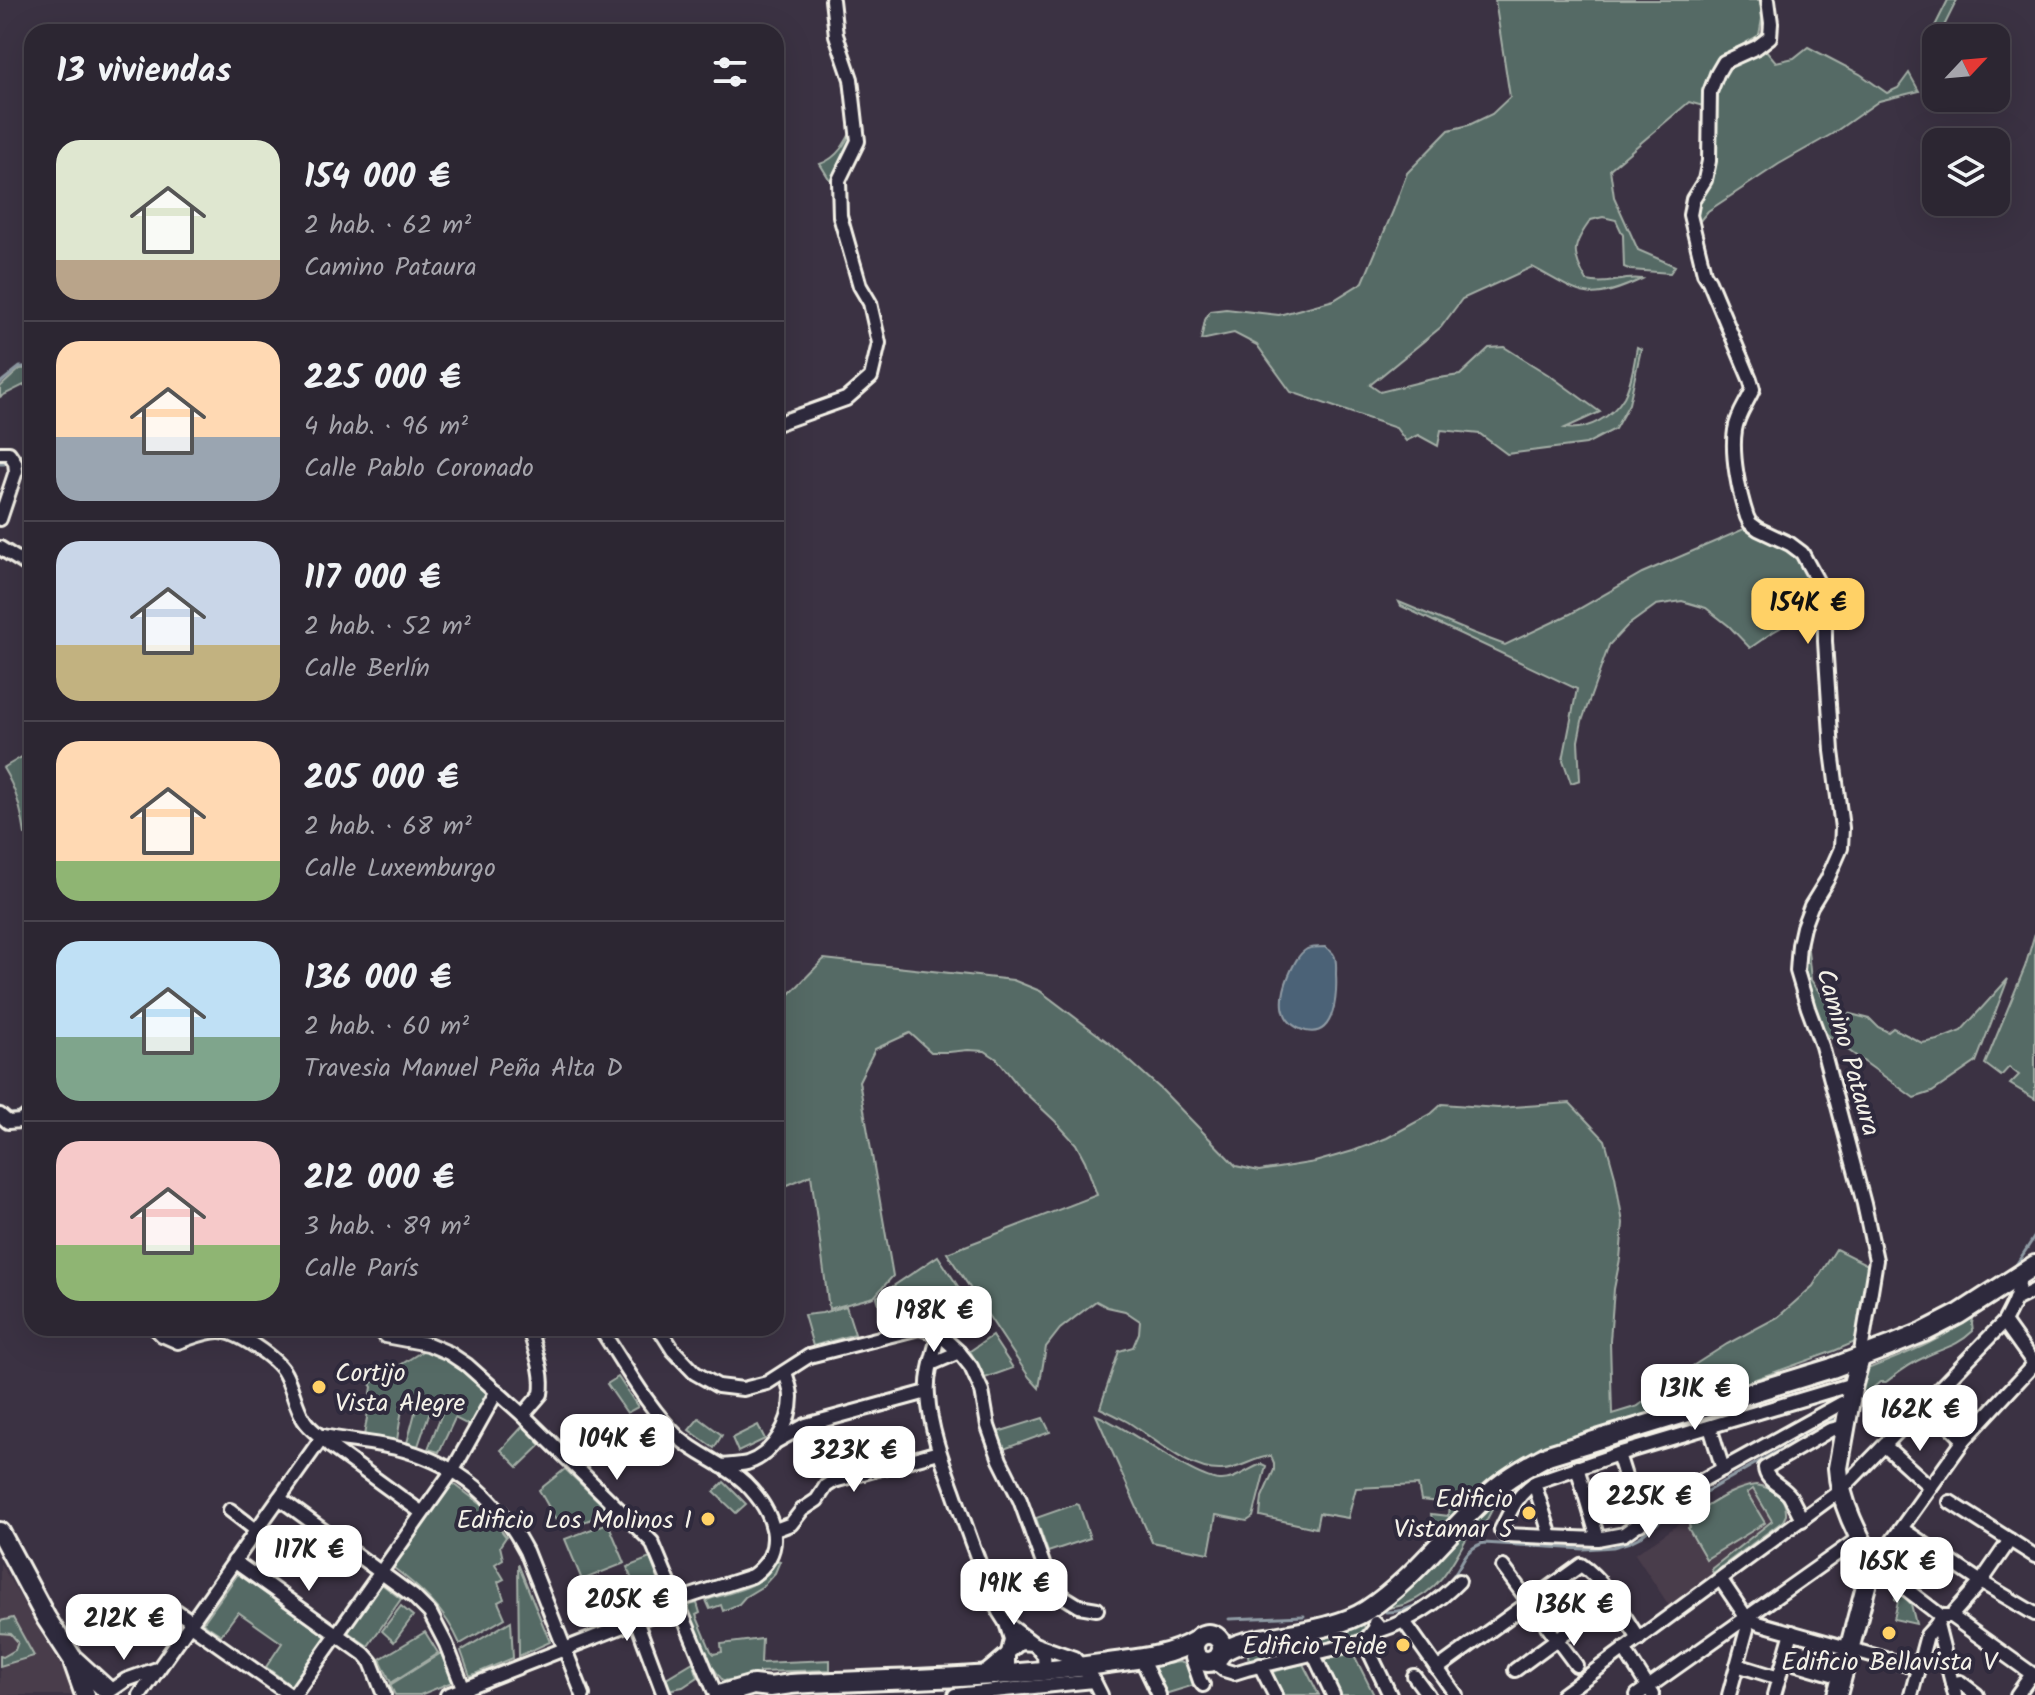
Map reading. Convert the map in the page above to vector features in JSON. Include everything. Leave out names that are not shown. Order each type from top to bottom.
[{"type":"main road","points":[[717,1695],[753,1685],[836,1688],[982,1675],[1045,1672],[1089,1674],[1141,1658],[1171,1653],[1208,1653],[1240,1642],[1371,1619],[1497,1486],[1525,1482],[1548,1455],[1860,1358],[1959,1314],[2027,1270]]},
{"type":"main road","name":"Camino Pataura","points":[[1841,1490],[1838,1468],[1860,1358]]},
{"type":"main road","points":[[1832,1368],[1845,1372],[1852,1392]]},
{"type":"main road","points":[[1839,1686],[1867,1582],[1875,1565],[1859,1538],[1841,1490]]},
{"type":"main road","points":[[0,1532],[46,1618],[72,1658],[108,1693]]},
{"type":"main road","points":[[72,1658],[85,1695]]},
{"type":"main road","points":[[748,1695],[770,1687]]},
{"type":"street","points":[[784,421],[846,399],[871,377],[879,343],[870,303],[860,286],[840,216],[839,180],[858,141],[851,79],[836,35],[832,0]]},
{"type":"street","name":"Camino Pataura","points":[[1768,0],[1770,37],[1757,47],[1724,62],[1710,92],[1709,161],[1705,180],[1693,199],[1690,215],[1704,273],[1753,389],[1735,430],[1736,472],[1747,517],[1758,529],[1802,553],[1822,590],[1825,604],[1832,751],[1842,828],[1841,848],[1803,927],[1797,971],[1822,1046],[1876,1260],[1860,1358]]},
{"type":"street","points":[[0,453],[9,453],[13,457],[16,471],[0,519]]},
{"type":"street","points":[[0,548],[24,563]]},
{"type":"street","points":[[0,1115],[8,1122],[24,1119]]},
{"type":"street","points":[[1562,1695],[1841,1490],[2004,1322],[2027,1270]]},
{"type":"street","points":[[2015,1300],[2035,1290]]},
{"type":"street","points":[[2004,1322],[2034,1364],[1964,1440],[1875,1565],[1943,1619],[2034,1675],[2017,1695]]},
{"type":"street","points":[[664,1336],[695,1373],[718,1386],[743,1389],[767,1383],[809,1356],[919,1328],[939,1334],[971,1367],[982,1391],[988,1426],[1000,1460],[1020,1500],[1046,1572],[1061,1595],[1079,1606],[1097,1609]]},
{"type":"street","points":[[939,1334],[927,1392],[930,1415],[939,1452],[1011,1639],[1008,1674]]},
{"type":"street","points":[[164,1336],[178,1342],[195,1336]]},
{"type":"street","points":[[236,1336],[277,1363],[285,1372],[305,1423],[323,1436],[330,1446],[421,1512]]},
{"type":"street","points":[[385,1336],[428,1344],[467,1365],[523,1415],[652,1542],[717,1695]]},
{"type":"street","points":[[523,1415],[542,1390],[531,1336]]},
{"type":"street","points":[[447,1695],[465,1692],[564,1648],[752,1576],[762,1569],[773,1549],[775,1530],[744,1483],[679,1438],[657,1413],[605,1336]]},
{"type":"street","points":[[931,1364],[959,1352]]},
{"type":"street","points":[[777,1441],[790,1409],[791,1393],[785,1372]]},
{"type":"street","points":[[165,1603],[292,1695],[453,1470],[497,1391]]},
{"type":"street","points":[[721,1466],[747,1463],[806,1425],[927,1392]]},
{"type":"street","points":[[1852,1392],[1842,1403],[1679,1494],[1624,1534],[1598,1539],[1505,1535],[1501,1530],[1525,1482],[1710,1427],[1852,1392]]},
{"type":"street","points":[[1926,1403],[1964,1440]]},
{"type":"street","points":[[790,1409],[806,1425]]},
{"type":"street","points":[[1802,1520],[1789,1496],[1769,1479],[1765,1468],[1830,1430],[1846,1426]]},
{"type":"street","points":[[1710,1427],[1723,1469]]},
{"type":"street","points":[[323,1436],[401,1449],[429,1458],[475,1485],[496,1505],[514,1528],[526,1551],[583,1695]]},
{"type":"street","points":[[140,1695],[323,1436]]},
{"type":"street","points":[[1885,1446],[1930,1487]]},
{"type":"street","points":[[775,1530],[791,1524],[834,1481],[939,1452]]},
{"type":"street","points":[[1618,1454],[1640,1524]]},
{"type":"street","points":[[744,1483],[747,1463]]},
{"type":"street","points":[[1577,1467],[1598,1539]]},
{"type":"street","points":[[1525,1482],[1551,1537]]},
{"type":"street","points":[[279,1498],[413,1596],[430,1613],[465,1692]]},
{"type":"street","points":[[1950,1502],[2035,1556]]},
{"type":"street","points":[[230,1510],[256,1530]]},
{"type":"street","points":[[1902,1529],[2035,1614]]},
{"type":"street","points":[[1637,1695],[1650,1691],[1746,1617],[1859,1538]]},
{"type":"street","points":[[1911,1695],[1927,1635],[1981,1582],[2010,1540]]},
{"type":"street","points":[[234,1561],[364,1654],[371,1662],[384,1695]]},
{"type":"street","points":[[1437,1669],[1581,1565],[1589,1570],[1639,1639]]},
{"type":"street","points":[[1503,1567],[1529,1602]]},
{"type":"street","points":[[1721,1580],[1746,1617],[1747,1629],[1729,1695]]},
{"type":"street","points":[[1371,1619],[1381,1630],[1438,1599],[1459,1581]]},
{"type":"street","points":[[1515,1670],[1611,1599]]},
{"type":"street","points":[[1746,1617],[1918,1668]]},
{"type":"street","points":[[1208,1653],[1224,1670],[1234,1673],[1366,1640],[1371,1619]]},
{"type":"street","points":[[1943,1619],[1941,1643],[1953,1689]]},
{"type":"street","points":[[636,1620],[664,1695]]},
{"type":"street","points":[[1403,1620],[1456,1695]]},
{"type":"street","points":[[1006,1623],[1044,1655],[1045,1672]]},
{"type":"street","points":[[1547,1626],[1576,1665]]},
{"type":"street","points":[[1774,1695],[1792,1632]]},
{"type":"street","points":[[982,1675],[1020,1643],[1034,1644],[1074,1658],[1089,1674],[1101,1695]]},
{"type":"street","points":[[1358,1643],[1367,1647],[1390,1695]]},
{"type":"street","points":[[1924,1649],[1941,1643]]},
{"type":"street","points":[[1624,1649],[1650,1691]]},
{"type":"street","points":[[1204,1687],[1208,1653]]},
{"type":"street","points":[[1313,1653],[1333,1695]]},
{"type":"street","points":[[1141,1658],[1159,1695]]},
{"type":"street","points":[[1784,1660],[1839,1686]]},
{"type":"street","points":[[1737,1665],[1779,1678]]},
{"type":"street","points":[[1254,1667],[1275,1695]]},
{"type":"street","points":[[108,1693],[126,1680],[157,1669]]},
{"type":"street","points":[[955,1695],[1089,1674]]},
{"type":"street","points":[[1414,1676],[1428,1695]]},
{"type":"street","points":[[1953,1689],[1960,1682],[1977,1695]]},
{"type":"shaded area","points":[[1763,1483],[1783,1494],[1789,1508],[1785,1522],[1670,1607],[1635,1554],[1729,1491]]},
{"type":"shaded area","points":[[0,1563],[73,1686],[82,1695],[0,1695]]},
{"type":"green space","points":[[1495,0],[1760,0],[1762,19],[1759,35],[1726,54],[1713,69],[1703,106],[1689,102],[1610,169],[1614,197],[1638,250],[1675,266],[1670,273],[1624,267],[1623,235],[1616,220],[1603,217],[1591,220],[1580,236],[1576,250],[1578,264],[1587,281],[1642,279],[1608,292],[1585,293],[1532,267],[1462,299],[1441,327],[1370,385],[1380,392],[1460,375],[1489,348],[1504,347],[1600,412],[1565,428],[1582,427],[1599,421],[1619,404],[1629,385],[1637,347],[1641,349],[1629,404],[1615,429],[1586,444],[1507,454],[1480,434],[1441,430],[1438,446],[1418,435],[1406,441],[1396,428],[1291,392],[1257,345],[1234,333],[1201,340],[1210,311],[1226,309],[1279,315],[1334,300],[1363,282],[1407,173],[1449,130],[1492,114],[1510,97]]},
{"type":"green space","points":[[1948,0],[1957,0],[1945,24],[1936,24]]},
{"type":"green space","points":[[1808,47],[1860,74],[1887,93],[1898,88],[1909,73],[1919,91],[1879,101],[1708,211],[1694,228],[1697,210],[1708,185],[1717,84],[1728,66],[1765,49],[1776,62],[1794,58]]},
{"type":"green space","points":[[854,126],[837,210],[831,182],[820,164],[837,154]]},
{"type":"green space","points":[[24,369],[24,385],[0,397],[0,387]]},
{"type":"green space","points":[[1744,529],[1773,540],[1795,555],[1810,576],[1820,605],[1750,648],[1706,608],[1682,601],[1656,605],[1627,626],[1609,645],[1582,721],[1578,741],[1580,780],[1571,783],[1563,760],[1577,689],[1401,606],[1399,602],[1505,645],[1570,614],[1642,573]]},
{"type":"green space","points":[[24,756],[24,828],[17,800],[3,768]]},
{"type":"green space","points":[[1806,930],[1811,980],[1831,1009],[1870,1019],[1888,1032],[1893,1028],[1922,1043],[1961,1031],[2008,979],[1976,1062],[1932,1092],[1914,1098],[1830,1037],[1810,1003],[1804,981],[1802,963]]},
{"type":"green space","points":[[2035,933],[2035,1099],[2010,1084],[2019,1075],[2009,1067],[2001,1076],[1985,1064],[2025,967]]},
{"type":"green space","points":[[824,959],[1013,980],[1040,991],[1113,1046],[1162,1090],[1236,1166],[1259,1171],[1315,1162],[1353,1151],[1387,1138],[1431,1114],[1442,1104],[1498,1108],[1570,1103],[1605,1140],[1623,1223],[1610,1341],[1612,1414],[1638,1406],[1727,1344],[1778,1317],[1813,1286],[1836,1249],[1870,1266],[1858,1339],[1834,1351],[1697,1400],[1562,1441],[1524,1456],[1433,1532],[1431,1514],[1448,1516],[1449,1503],[1421,1500],[1418,1485],[1356,1488],[1348,1518],[1319,1513],[1316,1528],[1260,1516],[1262,1497],[1274,1470],[1271,1456],[1222,1470],[1198,1466],[1100,1408],[1119,1351],[1133,1347],[1140,1321],[1125,1311],[1096,1301],[1060,1329],[1046,1347],[1039,1388],[947,1253],[1097,1195],[1076,1144],[1020,1088],[997,1059],[985,1051],[931,1052],[910,1033],[875,1049],[859,1081],[893,1276],[874,1297],[829,1309],[811,1175],[784,1187],[785,999]]},
{"type":"green space","points":[[938,1256],[967,1300],[945,1326],[922,1320],[885,1325],[877,1297]]},
{"type":"green space","points":[[846,1306],[855,1334],[813,1346],[804,1315]]},
{"type":"green space","points":[[1974,1315],[1973,1331],[1961,1341],[1913,1363],[1868,1392],[1861,1392],[1865,1370],[1935,1340]]},
{"type":"green space","points":[[992,1336],[1013,1368],[985,1378],[970,1351]]},
{"type":"green space","points":[[426,1349],[459,1365],[491,1394],[472,1427],[455,1418],[439,1452],[428,1449],[442,1413],[431,1408],[418,1446],[407,1443],[417,1405],[403,1403],[397,1440],[364,1436],[370,1384]]},
{"type":"green space","points":[[618,1377],[638,1407],[627,1413],[607,1384]]},
{"type":"green space","points":[[1096,1415],[1210,1478],[1227,1479],[1262,1464],[1266,1466],[1253,1517],[1247,1521],[1216,1515],[1209,1553],[1152,1542]]},
{"type":"green space","points":[[699,1418],[722,1435],[714,1448],[689,1430]]},
{"type":"green space","points":[[1043,1418],[1050,1432],[1004,1449],[998,1432]]},
{"type":"green space","points":[[758,1425],[765,1439],[738,1452],[732,1438]]},
{"type":"green space","points":[[523,1426],[541,1445],[518,1467],[501,1450]]},
{"type":"green space","points":[[565,1469],[610,1512],[562,1530],[539,1490]]},
{"type":"green space","points":[[450,1481],[482,1505],[506,1537],[500,1546],[503,1559],[495,1564],[504,1579],[498,1582],[504,1599],[498,1602],[505,1618],[460,1644],[447,1620],[430,1600],[390,1565]]},
{"type":"green space","points":[[724,1482],[746,1504],[736,1513],[714,1492]]},
{"type":"green space","points":[[1756,1485],[1778,1494],[1784,1503],[1786,1515],[1783,1521],[1713,1573],[1711,1569],[1772,1521],[1753,1489],[1747,1493],[1765,1523],[1706,1559],[1686,1519],[1728,1494]]},
{"type":"green space","points":[[1499,1496],[1480,1533],[1470,1532],[1437,1583],[1406,1604],[1380,1609],[1429,1570]]},
{"type":"green space","points":[[1076,1504],[1090,1538],[1048,1552],[1036,1518]]},
{"type":"green space","points":[[608,1523],[625,1563],[582,1580],[565,1539]]},
{"type":"green space","points":[[650,1558],[664,1595],[641,1603],[627,1567]]},
{"type":"green space","points":[[776,1560],[780,1561],[775,1573],[739,1604],[723,1611],[721,1605],[710,1609],[706,1600],[756,1583]]},
{"type":"green space","points":[[518,1564],[550,1642],[519,1656]]},
{"type":"green space","points":[[238,1574],[328,1638],[293,1687],[266,1667],[282,1643],[238,1612],[221,1635],[203,1623]]},
{"type":"green space","points":[[379,1582],[401,1599],[368,1646],[345,1630]]},
{"type":"green space","points":[[1897,1588],[1911,1604],[1916,1624],[1894,1619]]},
{"type":"green space","points":[[697,1603],[700,1613],[696,1615],[714,1654],[722,1652],[721,1644],[762,1639],[761,1663],[830,1660],[830,1670],[759,1672],[759,1675],[723,1681],[712,1666],[688,1610],[690,1605]]},
{"type":"green space","points":[[401,1606],[413,1616],[394,1642],[382,1631]]},
{"type":"green space","points":[[13,1618],[34,1656],[0,1666],[0,1656],[15,1650],[18,1642],[11,1634],[0,1633],[0,1621]]},
{"type":"green space","points":[[511,1621],[513,1658],[470,1676],[461,1651]]},
{"type":"green space","points":[[1362,1623],[1365,1627],[1356,1639],[1249,1662],[1248,1655],[1254,1650],[1310,1641]]},
{"type":"green space","points":[[425,1632],[438,1653],[391,1683],[380,1659]]},
{"type":"green space","points":[[441,1653],[452,1682],[420,1695],[395,1695],[390,1685]]},
{"type":"green space","points":[[1353,1653],[1374,1695],[1340,1695],[1323,1660]]},
{"type":"green space","points":[[693,1662],[698,1677],[683,1687],[667,1690],[663,1680]]},
{"type":"green space","points":[[1179,1662],[1189,1665],[1194,1685],[1165,1694],[1150,1667]]},
{"type":"green space","points":[[1303,1664],[1319,1695],[1283,1695],[1272,1672]]},
{"type":"water","points":[[1325,947],[1336,962],[1333,1012],[1323,1028],[1306,1031],[1286,1016],[1283,1000],[1286,983],[1296,960],[1304,951]]},
{"type":"waterway","points":[[0,383],[24,367]]},
{"type":"waterway","points":[[0,463],[8,463]]},
{"type":"waterway","points":[[0,1107],[9,1114],[21,1113]]},
{"type":"waterway","points":[[2016,1265],[2035,1236]]},
{"type":"waterway","points":[[277,1356],[288,1368]]},
{"type":"waterway","points":[[1386,1612],[1414,1606],[1432,1596],[1453,1576],[1468,1553],[1483,1543],[1584,1549],[1630,1542],[1674,1510],[1834,1419]]},
{"type":"waterway","points":[[1229,1619],[1304,1616]]},
{"type":"place","name":"Cortijo Vista Alegre","points":[[319,1387]]},
{"type":"place","name":"Edificio Vistamar 5","points":[[1529,1513]]},
{"type":"place","name":"Edificio Los Molinos I","points":[[708,1519]]},
{"type":"place","name":"Edificio Bellavista V","points":[[1889,1633]]},
{"type":"place","name":"Edificio Teide","points":[[1403,1645]]}]
